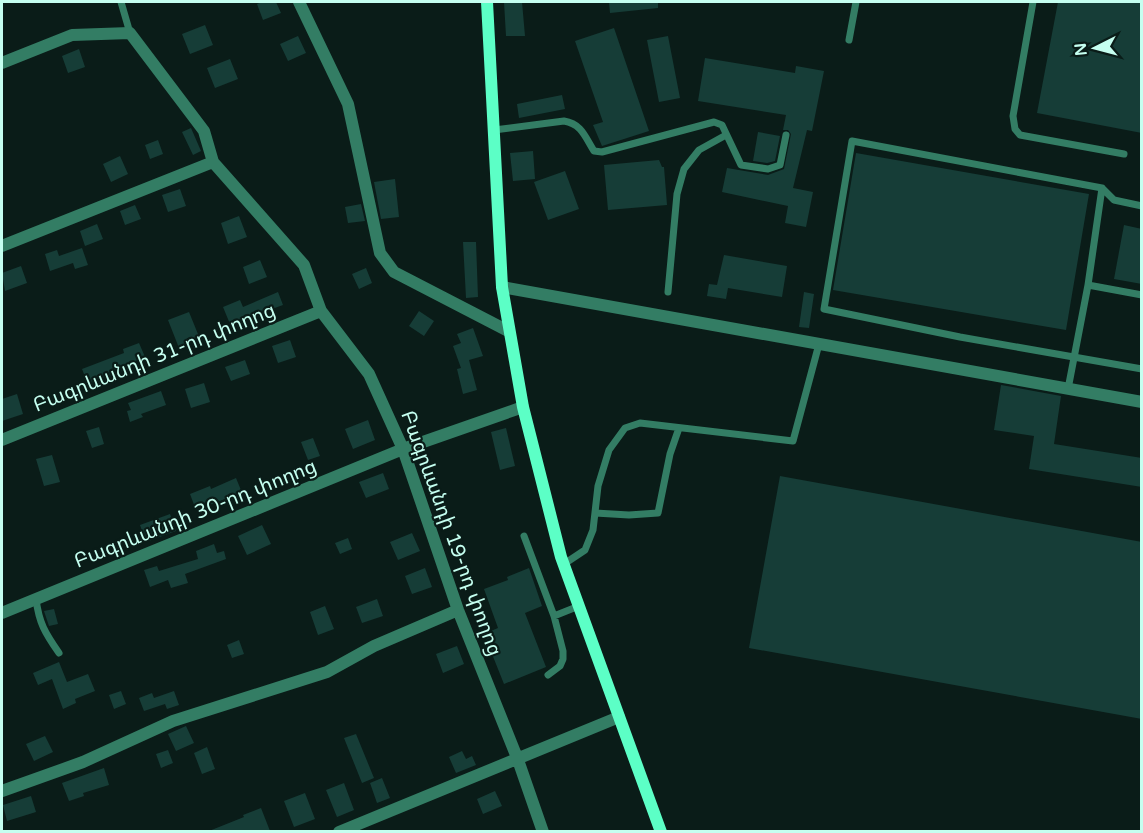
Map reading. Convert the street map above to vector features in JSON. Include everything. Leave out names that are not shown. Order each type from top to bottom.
[{"type":"street","points":[[299,2],[348,104],[380,253],[394,272],[508,331]]},
{"type":"street","points":[[487,2],[502,287],[523,407],[564,564],[661,831]]},
{"type":"street","points":[[2,63],[72,35],[130,33]]},
{"type":"street","name":"Բագրևանդի 19-րդ փողոց","points":[[130,33],[204,131],[213,162],[304,265],[321,311],[369,374],[404,449],[458,610],[518,760],[543,831]]},
{"type":"street","points":[[2,246],[213,162]]},
{"type":"street","points":[[502,287],[1142,402]]},
{"type":"street","name":"Բագրևանդի 31-րդ փողոց","points":[[2,440],[321,311]]},
{"type":"street","name":"Բագրևանդի 30-րդ փողոց","points":[[2,613],[404,449],[523,407]]},
{"type":"street","points":[[2,791],[83,762],[173,721],[327,672],[374,646],[458,610]]},
{"type":"street","points":[[339,831],[619,717]]},
{"type":"lane","points":[[121,2],[130,33]]},
{"type":"lane","points":[[849,40],[856,2]]},
{"type":"lane","points":[[1033,2],[1013,116],[1015,129],[1020,135],[1124,154]]},
{"type":"lane","points":[[494,130],[564,121],[580,128],[594,151],[602,152],[714,122],[722,125],[741,165],[768,169],[780,165],[786,135]]},
{"type":"lane","points":[[668,292],[677,194],[684,169],[699,150],[726,135]]},
{"type":"lane","points":[[1142,206],[1114,200],[1102,188],[852,141],[824,309],[960,337],[1142,369]]},
{"type":"lane","points":[[1068,389],[1088,285],[1102,188]]},
{"type":"lane","points":[[1088,285],[1142,295]]},
{"type":"lane","points":[[564,564],[585,550],[592,530],[598,486],[609,450],[625,428],[640,423],[792,441],[819,344]]},
{"type":"lane","points":[[595,513],[629,515],[658,513],[663,498],[670,454],[679,428]]},
{"type":"lane","points":[[524,536],[554,615],[563,659],[560,666],[548,675]]},
{"type":"lane","points":[[36,599],[43,630],[59,653]]},
{"type":"lane","points":[[554,615],[579,606]]},
{"type":"building","points":[[276,2],[281,13],[263,20],[257,4]]},
{"type":"building","points":[[504,2],[522,2],[525,36],[506,36]]},
{"type":"building","points":[[609,2],[658,2],[658,8],[610,13]]},
{"type":"building","points":[[1058,2],[1142,2],[1142,133],[1037,113]]},
{"type":"building","points":[[205,25],[213,45],[190,54],[182,34]]},
{"type":"building","points":[[614,28],[649,131],[602,146],[593,125],[603,122],[575,41]]},
{"type":"building","points":[[298,36],[306,53],[288,61],[280,44]]},
{"type":"building","points":[[668,36],[680,98],[659,102],[647,40]]},
{"type":"building","points":[[79,49],[85,67],[68,73],[62,56]]},
{"type":"building","points":[[705,58],[795,73],[796,66],[824,71],[812,131],[807,130],[793,188],[813,192],[806,227],[785,223],[788,206],[722,192],[727,168],[768,175],[784,169],[791,134],[788,130],[783,130],[786,115],[698,101]]},
{"type":"building","points":[[230,59],[238,79],[215,88],[207,68]]},
{"type":"building","points":[[562,95],[565,109],[519,118],[517,104]]},
{"type":"building","points":[[191,128],[201,151],[193,155],[182,132]]},
{"type":"building","points":[[758,132],[780,136],[775,161],[767,163],[753,161]]},
{"type":"building","points":[[158,140],[163,154],[150,159],[145,145]]},
{"type":"building","points":[[533,151],[535,179],[513,181],[510,153]]},
{"type":"building","points":[[856,153],[1089,194],[1066,330],[833,290]]},
{"type":"building","points":[[120,156],[128,174],[111,182],[103,164]]},
{"type":"building","points":[[659,160],[664,167],[667,205],[608,210],[604,165]]},
{"type":"building","points":[[565,171],[579,209],[548,220],[534,182]]},
{"type":"building","points":[[395,179],[399,217],[381,219],[374,182]]},
{"type":"building","points":[[180,189],[186,206],[168,212],[162,195]]},
{"type":"building","points":[[361,204],[365,221],[348,223],[345,207]]},
{"type":"building","points":[[135,205],[141,219],[125,225],[120,211]]},
{"type":"building","points":[[239,216],[247,237],[228,244],[221,223]]},
{"type":"building","points":[[97,224],[103,239],[85,246],[80,231]]},
{"type":"building","points":[[1124,225],[1142,229],[1142,284],[1114,279]]},
{"type":"building","points":[[463,242],[476,242],[478,297],[466,298]]},
{"type":"building","points":[[82,248],[88,265],[75,269],[73,263],[50,271],[45,254],[57,250],[59,256]]},
{"type":"building","points":[[724,255],[787,266],[782,297],[728,288],[726,299],[707,296],[709,284],[717,285]]},
{"type":"building","points":[[260,260],[267,277],[249,284],[243,267]]},
{"type":"building","points":[[21,266],[27,283],[5,291],[2,273]]},
{"type":"building","points":[[366,268],[372,283],[359,289],[352,274]]},
{"type":"building","points":[[278,292],[283,305],[230,324],[223,307],[240,300],[243,307]]},
{"type":"building","points":[[804,292],[814,294],[809,328],[799,327]]},
{"type":"building","points":[[419,311],[434,321],[424,336],[409,326]]},
{"type":"building","points":[[189,312],[200,339],[179,348],[168,320]]},
{"type":"building","points":[[473,328],[483,356],[469,360],[477,390],[463,394],[457,369],[461,368],[453,346],[461,343],[457,334]]},
{"type":"building","points":[[290,340],[296,357],[278,363],[272,346]]},
{"type":"building","points":[[139,343],[145,357],[123,366],[125,370],[88,384],[82,369],[124,353],[123,349]]},
{"type":"building","points":[[245,360],[250,374],[231,381],[225,367]]},
{"type":"building","points":[[204,383],[210,402],[191,408],[185,389]]},
{"type":"building","points":[[1001,385],[1061,396],[1054,444],[1142,458],[1142,487],[1029,469],[1034,436],[994,430]]},
{"type":"building","points":[[161,391],[166,405],[141,414],[143,417],[130,422],[127,411],[131,410],[128,403]]},
{"type":"building","points":[[17,394],[23,414],[2,421],[2,399]]},
{"type":"building","points":[[368,420],[375,440],[353,449],[345,429]]},
{"type":"building","points":[[99,427],[104,444],[92,448],[86,431]]},
{"type":"building","points":[[506,428],[515,466],[500,470],[491,432]]},
{"type":"building","points":[[313,438],[320,456],[308,460],[301,442]]},
{"type":"building","points":[[52,455],[60,482],[44,486],[36,459]]},
{"type":"building","points":[[383,473],[389,489],[366,498],[359,482]]},
{"type":"building","points":[[780,476],[1142,542],[1142,719],[749,648]]},
{"type":"building","points":[[236,478],[243,495],[227,502],[225,499],[196,510],[190,494],[210,486],[211,489]]},
{"type":"building","points":[[170,514],[176,531],[146,542],[140,525]]},
{"type":"building","points":[[262,525],[271,544],[247,555],[238,536]]},
{"type":"building","points":[[412,533],[420,551],[398,560],[390,542]]},
{"type":"building","points":[[348,538],[352,549],[340,554],[335,543]]},
{"type":"building","points":[[214,544],[217,553],[224,551],[226,559],[185,574],[188,583],[171,588],[168,580],[150,587],[144,570],[157,566],[159,571],[198,559],[196,551]]},
{"type":"building","points":[[425,568],[432,587],[412,594],[405,576]]},
{"type":"building","points":[[529,568],[542,606],[525,613],[546,667],[504,684],[484,634],[498,628],[484,589],[508,580],[507,577]]},
{"type":"building","points":[[377,599],[383,616],[362,623],[356,607]]},
{"type":"building","points":[[325,606],[334,629],[318,635],[310,612]]},
{"type":"building","points":[[54,609],[58,624],[49,626],[44,611]]},
{"type":"building","points":[[239,640],[244,654],[232,658],[227,645]]},
{"type":"building","points":[[457,646],[464,664],[443,673],[436,654]]},
{"type":"building","points":[[59,662],[67,682],[88,674],[95,691],[75,699],[76,703],[63,709],[52,679],[38,685],[33,673]]},
{"type":"building","points":[[121,691],[126,704],[114,709],[109,695]]},
{"type":"building","points":[[174,691],[179,705],[167,709],[165,704],[144,711],[139,698],[152,693],[154,698]]},
{"type":"building","points":[[186,726],[194,743],[176,751],[168,734]]},
{"type":"building","points":[[356,734],[374,778],[362,783],[344,738]]},
{"type":"building","points":[[45,736],[53,752],[34,761],[26,744]]},
{"type":"building","points":[[207,747],[215,769],[202,774],[194,753]]},
{"type":"building","points":[[168,750],[173,763],[161,768],[156,754]]},
{"type":"building","points":[[462,751],[466,759],[472,756],[476,765],[456,773],[449,757]]},
{"type":"building","points":[[104,768],[109,785],[83,793],[84,796],[69,801],[62,783]]},
{"type":"building","points":[[382,778],[390,798],[377,803],[370,783]]},
{"type":"building","points":[[344,783],[354,810],[337,817],[326,790]]},
{"type":"building","points":[[495,791],[502,806],[483,814],[477,799]]},
{"type":"building","points":[[305,793],[315,819],[294,827],[284,801]]},
{"type":"building","points":[[31,796],[36,812],[7,821],[3,805]]},
{"type":"building","points":[[261,808],[270,831],[209,831],[244,817],[243,815]]}]
